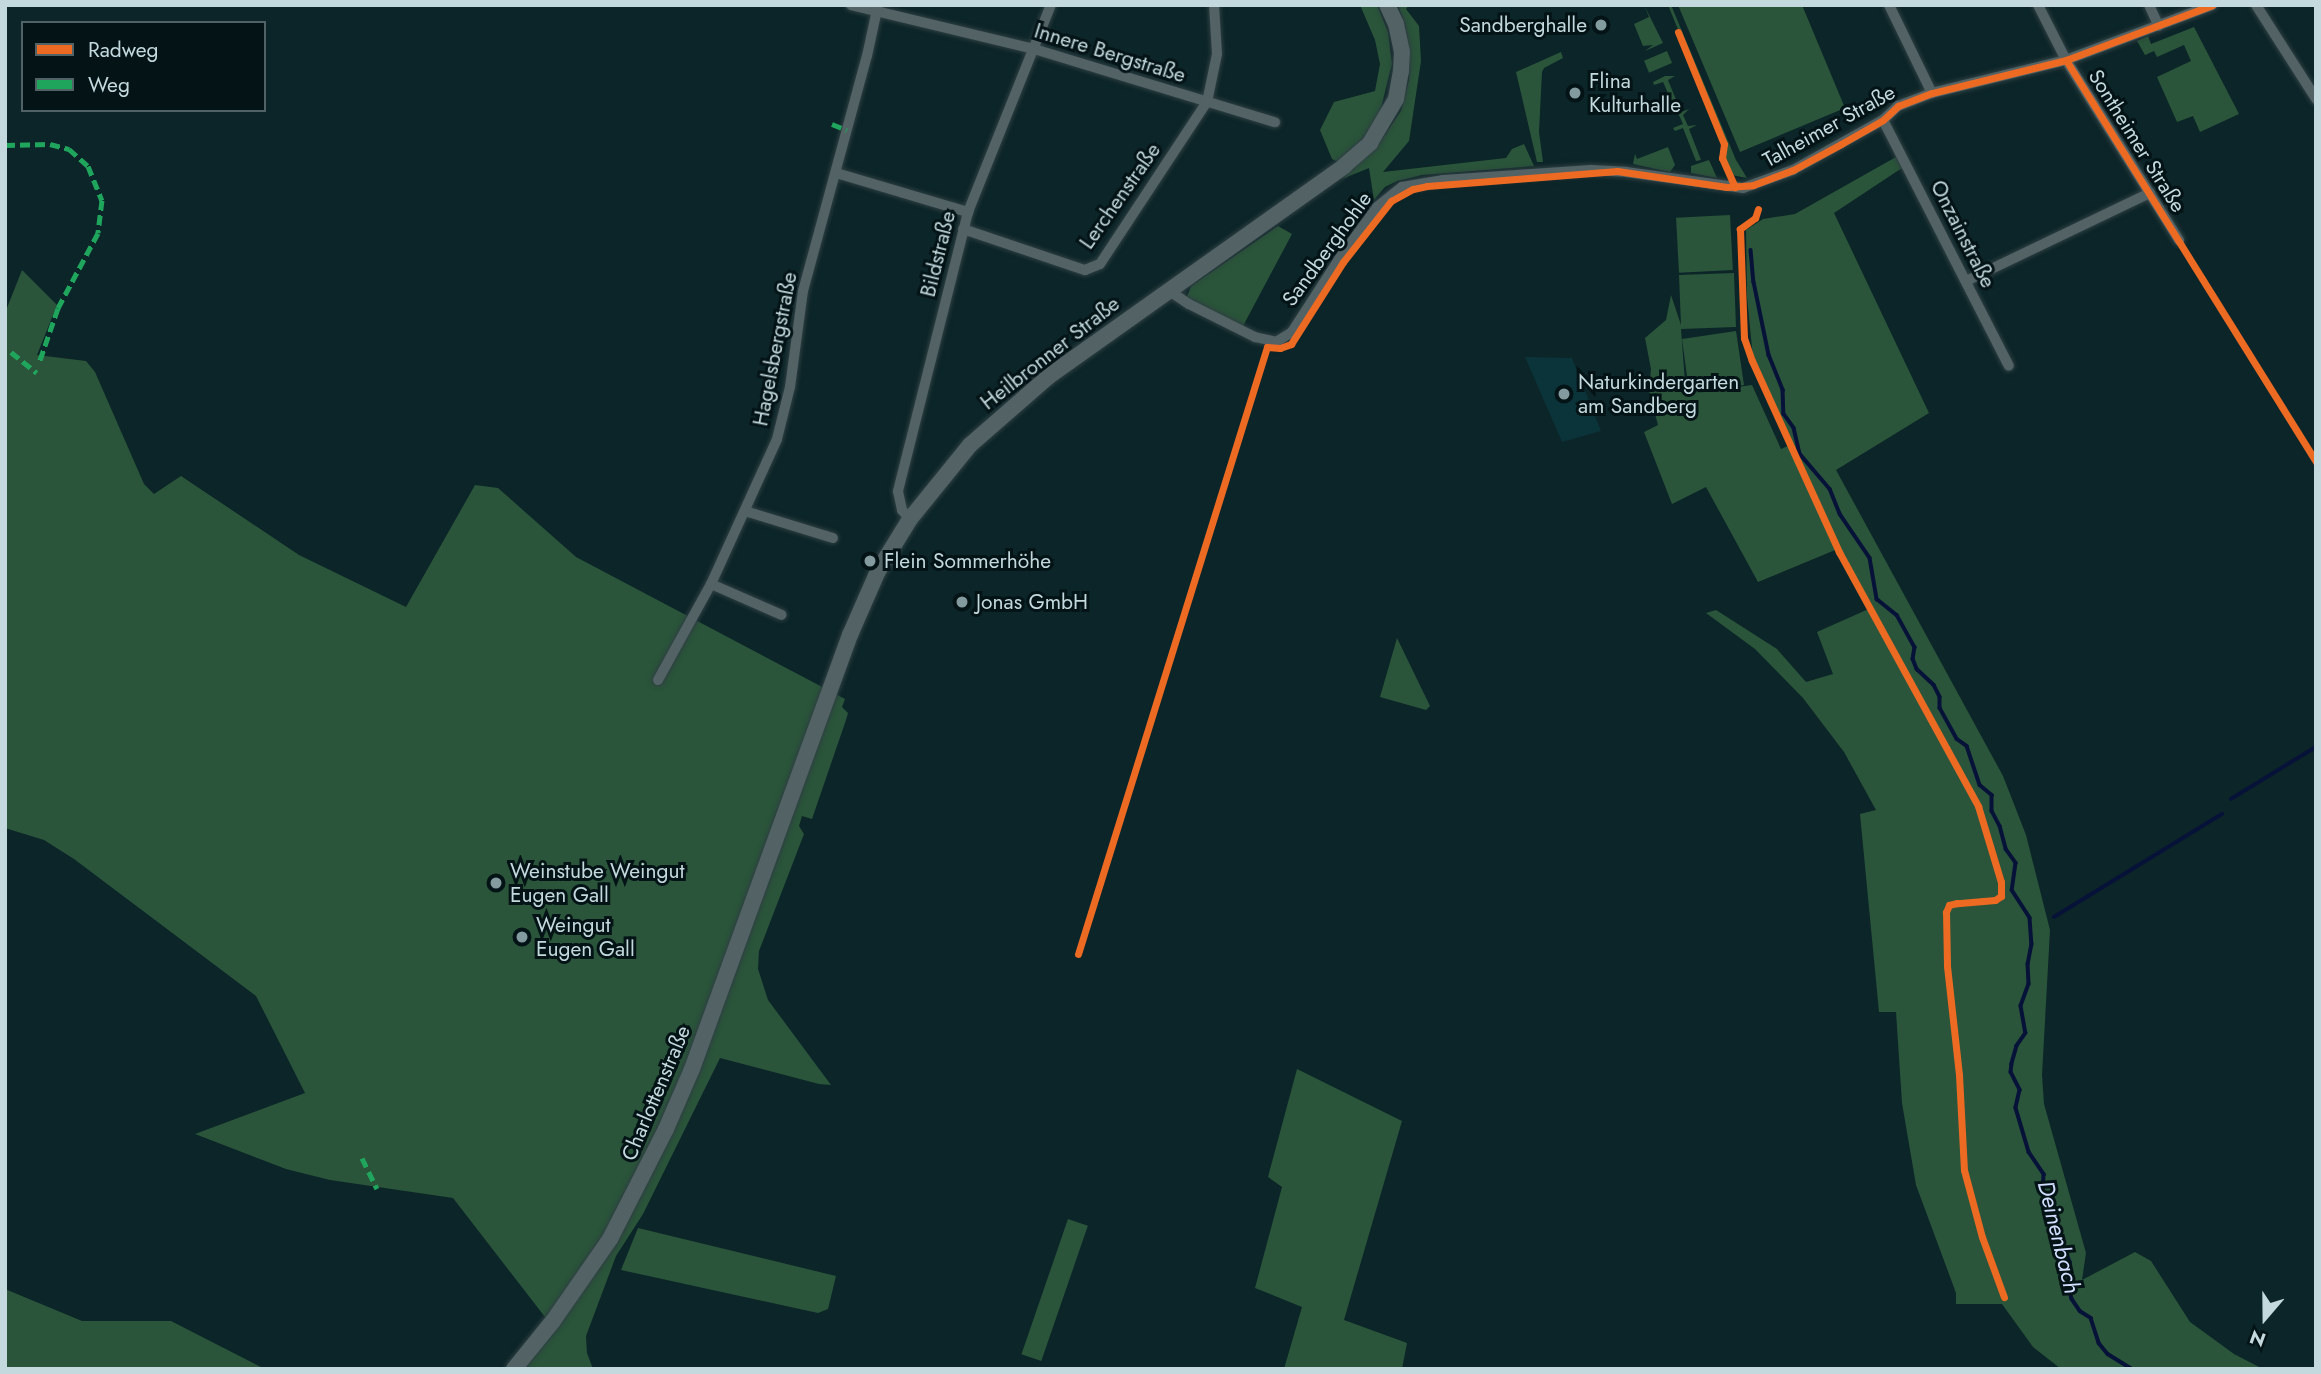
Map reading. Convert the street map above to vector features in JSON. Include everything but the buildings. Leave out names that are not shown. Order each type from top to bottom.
[{"type":"main road","name":"Heilbronner Straße","points":[[785,807],[850,635],[878,571],[910,519],[951,467],[996,420],[1049,376],[1344,166],[1370,143],[1396,99],[1401,71],[1400,43],[1387,5]]},
{"type":"main road","name":"Charlottenstraße","points":[[514,1369],[580,1284],[610,1239],[643,1177],[692,1069],[785,807]]},
{"type":"street","name":"Innere Bergstraße","points":[[851,5],[877,9],[1034,49],[1275,122]]},
{"type":"street","name":"Bildstraße","points":[[910,519],[902,510],[898,491],[963,229],[1051,5]]},
{"type":"street","points":[[1207,102],[1217,54],[1214,5]]},
{"type":"street","points":[[1889,5],[1932,93]]},
{"type":"street","name":"Sontheimer Straße","points":[[2038,5],[2066,60],[2179,240]]},
{"type":"street","points":[[2149,5],[2158,26]]},
{"type":"street","name":"Talheimer Straße","points":[[1617,171],[1743,188],[1793,170],[1883,120],[1898,106],[1932,93],[2066,60],[2211,5]]},
{"type":"street","points":[[2256,5],[2316,99]]},
{"type":"street","name":"Hagelsbergstraße","points":[[659,680],[711,584],[777,439],[790,387],[803,291],[877,9]]},
{"type":"street","name":"Lerchenstraße","points":[[963,229],[1085,270],[1100,264],[1207,102]]},
{"type":"street","name":"Onzainstraße","points":[[1883,120],[2009,366]]},
{"type":"street","name":"Sandberghohle","points":[[1168,290],[1189,304],[1255,337],[1276,342],[1292,332],[1339,258],[1377,207],[1402,187],[1443,180],[1617,171]]},
{"type":"street","points":[[836,173],[968,212]]},
{"type":"street","points":[[1966,281],[2150,192]]},
{"type":"street","points":[[745,511],[833,538]]},
{"type":"street","points":[[711,584],[782,615]]},
{"type":"shaded area","name":"Naturkindergarten am Sandberg","points":[[1525,357],[1572,358],[1601,431],[1562,442]]},
{"type":"green space","points":[[1360,5],[1377,5],[1388,32],[1392,64],[1380,112],[1363,138],[1338,162],[1332,159],[1320,130],[1334,102],[1375,91],[1380,64],[1375,40]]},
{"type":"green space","points":[[1398,5],[1409,5],[1406,9],[1419,26],[1421,61],[1409,141],[1383,172],[1506,158],[1512,149],[1524,144],[1534,166],[1422,175],[1385,187],[1374,200],[1369,168],[1342,179],[1380,142],[1401,111],[1409,80],[1410,53],[1405,24]]},
{"type":"green space","points":[[1644,5],[1663,43],[1645,51],[1653,45],[1643,46],[1634,24],[1649,17]]},
{"type":"green space","points":[[1668,5],[1671,5],[1736,160],[1747,178],[1731,175],[1723,158],[1725,144]]},
{"type":"green space","points":[[1678,5],[1802,5],[1845,108],[1740,152]]},
{"type":"green space","points":[[2194,27],[2239,114],[2200,132],[2193,116],[2177,122],[2157,77],[2191,61],[2184,45],[2157,57],[2154,51],[2145,55],[2137,41],[2148,36],[2151,44]]},
{"type":"green space","points":[[1667,51],[1672,63],[1649,73],[1644,61]]},
{"type":"green space","points":[[1561,52],[1563,58],[1544,68],[1542,72],[1539,132],[1543,162],[1537,162],[1516,72]]},
{"type":"green space","points":[[1665,76],[1675,76],[1668,80],[1681,112],[1689,109],[1683,115],[1688,126],[1697,125],[1689,129],[1701,160],[1696,161],[1683,128],[1675,131],[1673,128],[1683,124],[1672,100],[1663,104],[1660,100],[1669,97],[1668,93],[1663,82],[1654,85],[1653,82]]},
{"type":"green space","points":[[1668,147],[1675,165],[1670,172],[1633,164],[1635,154],[1637,159]]},
{"type":"green space","points":[[1896,157],[1902,168],[1834,213],[1929,413],[1836,470],[2003,776],[2026,835],[2050,930],[2042,1075],[2044,1104],[2086,1253],[2082,1280],[2135,1252],[2151,1261],[2190,1322],[2234,1354],[2263,1369],[2061,1369],[2033,1347],[2002,1304],[1956,1304],[1956,1293],[1916,1185],[1902,1103],[1896,1012],[1879,1012],[1860,814],[1876,810],[1844,752],[1803,698],[1755,649],[1706,613],[1716,610],[1777,649],[1806,682],[1833,674],[1817,632],[1873,607],[1840,548],[1758,582],[1706,487],[1672,504],[1644,432],[1658,425],[1649,391],[1651,369],[1645,338],[1666,320],[1671,295],[1681,325],[1679,275],[1734,273],[1736,327],[1681,329],[1685,382],[1689,391],[1682,339],[1736,331],[1744,385],[1690,394],[1752,385],[1781,449],[1790,445],[1753,358],[1747,297],[1746,230],[1763,219],[1795,214]]},
{"type":"green space","points":[[1709,160],[1717,178],[1691,173],[1691,166]]},
{"type":"green space","points":[[1730,215],[1733,270],[1679,273],[1676,218]]},
{"type":"green space","points":[[1278,226],[1292,234],[1243,326],[1187,297],[1191,286]]},
{"type":"green space","points":[[22,270],[57,305],[37,355],[86,361],[95,372],[144,484],[154,494],[181,476],[299,555],[406,607],[475,485],[498,488],[576,557],[845,699],[842,707],[848,713],[846,720],[812,819],[802,816],[799,826],[804,834],[759,951],[758,969],[768,1000],[831,1085],[720,1058],[643,1214],[616,1256],[586,1336],[587,1353],[593,1369],[504,1369],[545,1317],[453,1198],[330,1180],[286,1169],[195,1134],[305,1093],[256,996],[74,859],[44,840],[5,828],[5,313]]},
{"type":"green space","points":[[1397,638],[1430,706],[1426,710],[1380,697]]},
{"type":"green space","points":[[1297,1069],[1402,1121],[1344,1320],[1407,1343],[1402,1369],[1284,1369],[1302,1307],[1255,1288],[1282,1187],[1268,1177]]},
{"type":"green space","points":[[1068,1219],[1088,1226],[1041,1361],[1021,1354]]},
{"type":"green space","points":[[638,1228],[836,1276],[828,1309],[818,1313],[621,1270]]},
{"type":"green space","points":[[5,1289],[82,1321],[171,1321],[265,1369],[5,1369]]},
{"type":"waterway","name":"Deinenbach","points":[[1751,250],[1754,282],[1769,355],[1783,390],[1784,414],[1794,428],[1800,454],[1830,489],[1840,514],[1870,558],[1877,599],[1897,615],[1915,647],[1913,659],[1917,669],[1934,685],[1940,697],[1940,708],[1957,739],[1967,746],[1980,785],[1992,795],[1992,811],[2000,826],[2006,849],[2016,863],[2012,890],[2030,918],[2032,944],[2028,964],[2029,984],[2021,1006],[2026,1033],[2017,1046],[2011,1072],[2020,1090],[2016,1108],[2029,1152],[2044,1174],[2043,1192],[2070,1262],[2069,1287],[2072,1299],[2080,1311],[2091,1318],[2099,1343],[2108,1354],[2132,1369]]},
{"type":"waterway","points":[[2231,799],[2316,747]]},
{"type":"waterway","points":[[2054,917],[2222,814]]},
{"type":"marked path","points":[[832,124],[847,130]]},
{"type":"marked path","points":[[5,145],[50,144],[69,149],[88,166],[102,200],[98,233],[58,308],[39,363]]},
{"type":"marked path","points":[[11,352],[37,373]]},
{"type":"marked path","points":[[362,1158],[377,1189]]},
{"type":"cycle path","points":[[1078,954],[1267,347],[1280,348],[1291,344],[1343,262],[1391,201],[1413,189],[1427,186],[1617,171],[1727,187],[1753,185],[1793,170],[1841,144],[1883,120],[1898,106],[1932,93],[2066,60],[2212,5]]},
{"type":"cycle path","points":[[1678,32],[1724,144],[1722,158],[1735,187]]},
{"type":"cycle path","points":[[2066,60],[2316,462]]},
{"type":"cycle path","points":[[1758,209],[1755,218],[1740,229],[1744,338],[1752,361],[1839,552],[1978,806],[2001,882],[2001,896],[1995,900],[1957,903],[1949,905],[1946,912],[1947,966],[1959,1075],[1964,1170],[1982,1237],[2004,1297]]},
{"type":"place","name":"Sandberghalle","points":[[1601,25]]},
{"type":"place","name":"Flina Kulturhalle","points":[[1575,93]]},
{"type":"place","name":"Naturkindergarten am Sandberg","points":[[1564,394]]},
{"type":"place","name":"Flein Sommerhöhe","points":[[870,561]]},
{"type":"place","name":"Jonas GmbH","points":[[962,602]]},
{"type":"place","name":"Weinstube Weingut Eugen Gall","points":[[496,883]]},
{"type":"place","name":"Weingut Eugen Gall","points":[[522,937]]}]
